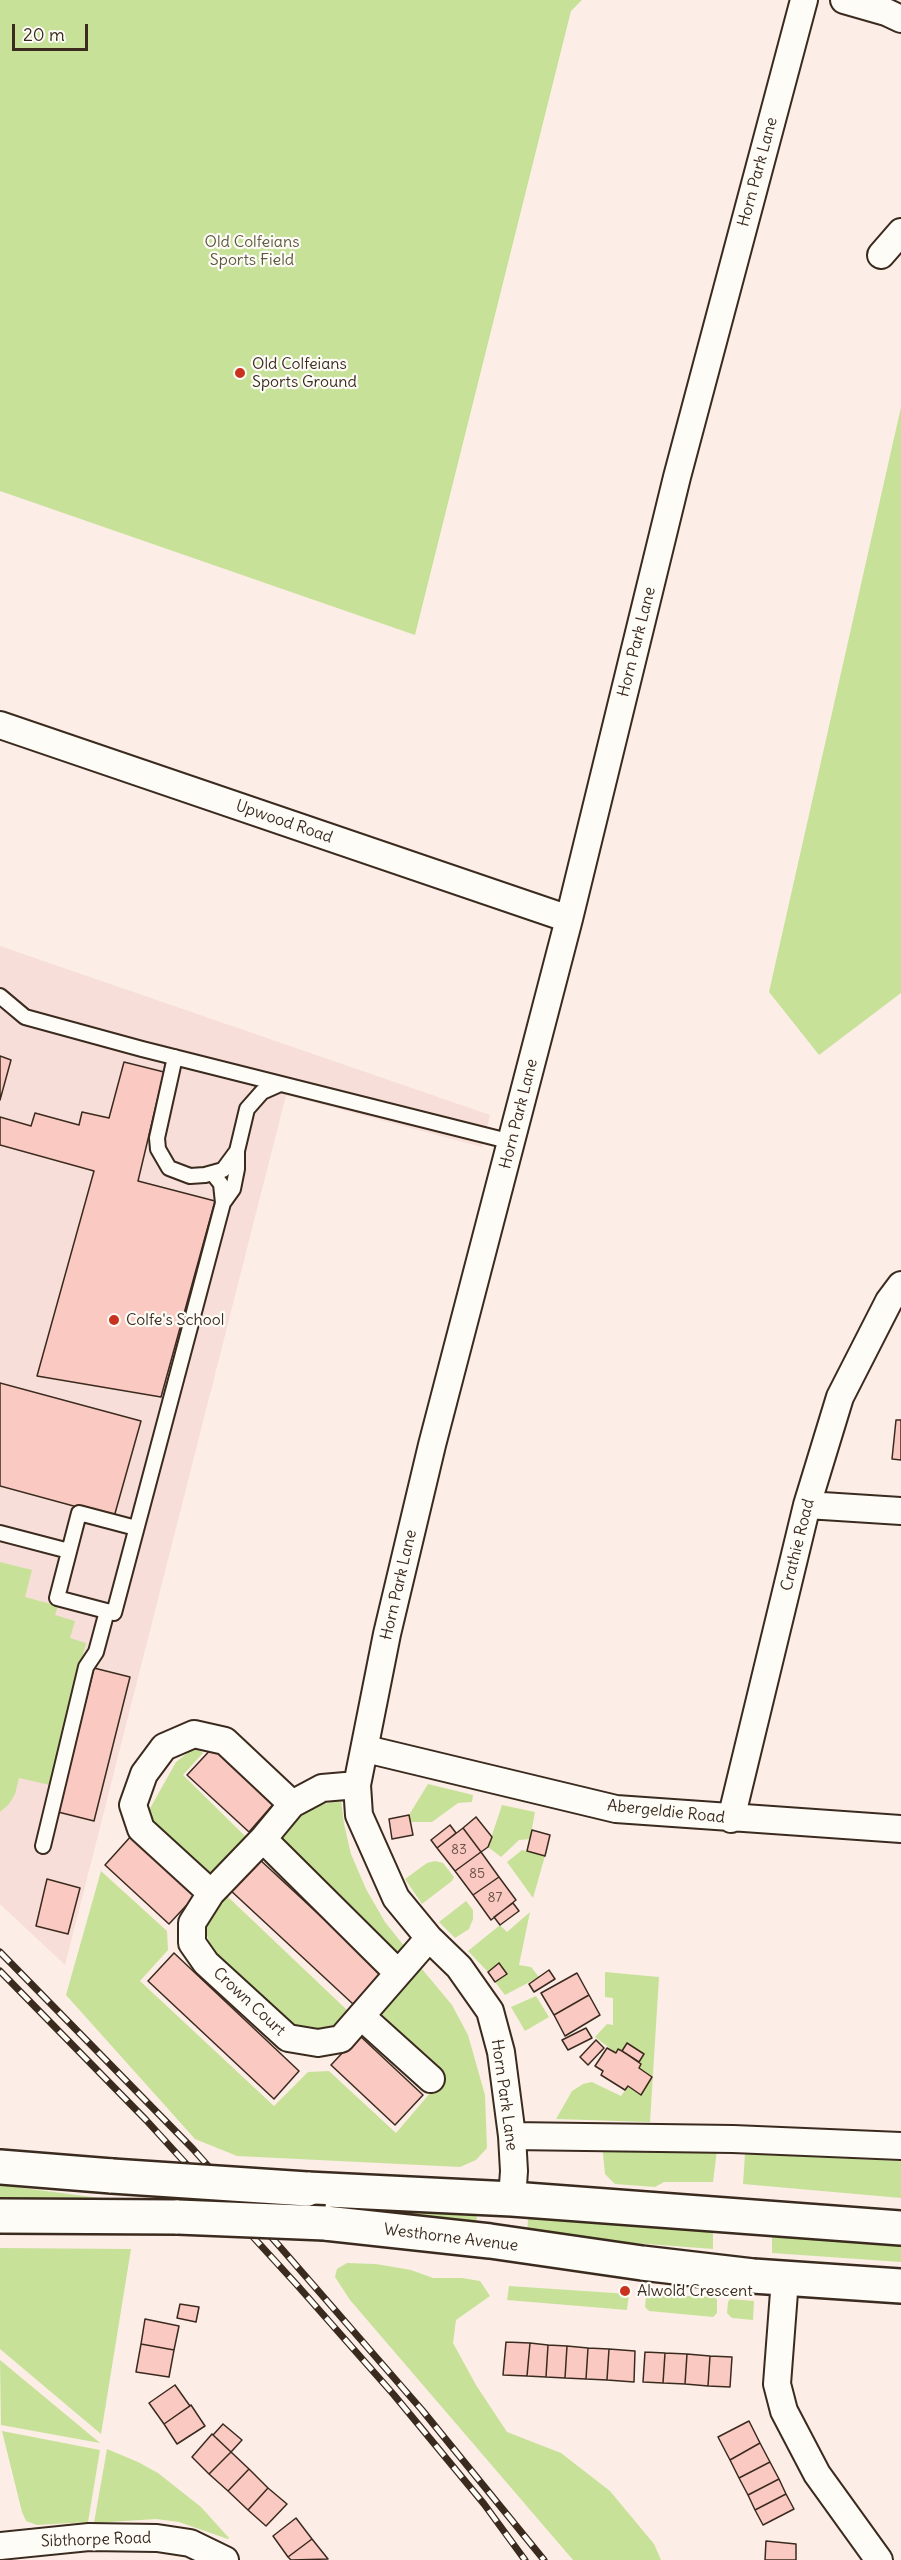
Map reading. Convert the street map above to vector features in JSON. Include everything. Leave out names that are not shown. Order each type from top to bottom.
[{"type":"highway","points":[[0,2167],[307,2189],[512,2199],[901,2228]]},
{"type":"highway","name":"Westhorne Avenue","points":[[0,2216],[178,2217],[324,2223],[490,2241],[642,2263],[785,2279],[901,2286]]},
{"type":"street","name":"Horn Park Lane","points":[[512,2199],[514,2171],[512,2136],[501,2052],[490,2011],[459,1967],[429,1938],[396,1898],[359,1815],[357,1785],[366,1749],[387,1634],[432,1445],[569,919],[677,477],[804,0]]},
{"type":"street","points":[[844,0],[886,12],[901,19]]},
{"type":"street","points":[[880,255],[901,232]]},
{"type":"street","name":"Upwood Road","points":[[0,725],[569,919]]},
{"type":"street","name":"Crathie Road","points":[[731,1819],[807,1505],[840,1397],[889,1301],[901,1285]]},
{"type":"street","points":[[807,1505],[901,1511]]},
{"type":"street","points":[[211,1893],[141,1829],[133,1805],[144,1774],[164,1747],[194,1734],[225,1741],[292,1804]]},
{"type":"street","name":"Abergeldie Road","points":[[366,1749],[616,1809],[731,1819],[901,1829]]},
{"type":"street","name":"Crown Court","points":[[357,1785],[322,1788],[292,1804],[263,1839],[211,1893],[192,1923],[192,1943],[206,1963],[288,2038],[318,2043],[341,2039],[429,1938]]},
{"type":"street","points":[[263,1839],[398,1972]]},
{"type":"street","points":[[361,2016],[431,2079]]},
{"type":"street","points":[[512,2136],[733,2139],[901,2146]]},
{"type":"street","points":[[785,2279],[777,2384],[784,2410],[817,2474],[879,2560]]},
{"type":"street","name":"Sibthorpe Road","points":[[0,2546],[89,2537],[157,2538],[190,2543],[217,2554],[225,2560]]},
{"type":"lane","points":[[0,996],[25,1017],[512,1142]]},
{"type":"lane","points":[[175,1057],[157,1138],[158,1149],[169,1168],[190,1176],[213,1174],[223,1170],[237,1151]]},
{"type":"lane","points":[[136,1528],[79,1513],[57,1598],[114,1613],[224,1203],[233,1189],[237,1169],[237,1151],[247,1109],[262,1092],[280,1084]]},
{"type":"lane","points":[[213,1174],[221,1184],[224,1203]]},
{"type":"lane","points":[[0,1533],[69,1551]]},
{"type":"lane","points":[[44,1846],[86,1667],[96,1652],[107,1611]]},
{"type":"shaded area","name":"Colfe's School","points":[[0,946],[490,1115],[482,1147],[286,1095],[65,1965],[0,1904]]},
{"type":"green space","name":"Old Colfeians Sports Field","points":[[0,0],[582,0],[571,11],[415,635],[0,491]]},
{"type":"green space","points":[[901,407],[901,993],[819,1055],[769,992]]},
{"type":"green space","points":[[0,1562],[32,1570],[25,1597],[58,1606],[55,1615],[75,1621],[70,1638],[86,1643],[50,1785],[19,1778],[15,1794],[0,1812]]},
{"type":"green space","points":[[195,1747],[203,1753],[183,1775],[247,1838],[212,1881],[156,1833],[148,1812],[176,1762]]},
{"type":"green space","points":[[428,1784],[473,1795],[472,1802],[458,1803],[432,1822],[410,1822],[409,1815]]},
{"type":"green space","points":[[341,1800],[351,1854],[366,1889],[385,1922],[405,1947],[400,1953],[381,1947],[279,1837],[299,1810]]},
{"type":"green space","points":[[502,1805],[535,1812],[530,1839],[519,1840],[501,1857],[488,1847]]},
{"type":"green space","points":[[522,1850],[545,1856],[533,1898],[507,1862]]},
{"type":"green space","points":[[435,1861],[443,1863],[454,1877],[422,1904],[405,1879],[427,1863]]},
{"type":"green space","points":[[101,1871],[167,1931],[168,1950],[140,1981],[274,2106],[308,2072],[329,2071],[396,2133],[442,2079],[377,2015],[412,1970],[422,1969],[452,2005],[468,2035],[485,2095],[487,2148],[476,2160],[460,2167],[237,2156],[195,2139],[66,1995]]},
{"type":"green space","points":[[227,1896],[348,2011],[329,2030],[305,2029],[290,2024],[213,1955],[206,1932],[206,1919]]},
{"type":"green space","points":[[466,1901],[473,1910],[473,1919],[469,1929],[455,1938],[439,1922]]},
{"type":"green space","points":[[530,1912],[519,1965],[531,1967],[539,1977],[505,1995],[495,1982],[507,1974],[500,1963],[488,1972],[468,1951],[500,1925],[507,1932]]},
{"type":"green space","points":[[605,1972],[659,1977],[650,2122],[556,2119],[572,2091],[583,2084],[592,2082],[621,2096],[628,2086],[640,2095],[652,2077],[639,2068],[641,2064],[639,2062],[644,2054],[627,2043],[622,2051],[618,2049],[616,2053],[595,2037],[607,2024],[613,2025],[613,1998],[605,1997]]},
{"type":"green space","points":[[536,1996],[549,2017],[525,2031],[511,2007]]},
{"type":"green space","points":[[602,2144],[717,2150],[713,2182],[664,2182],[655,2187],[615,2184],[605,2174]]},
{"type":"green space","points":[[745,2154],[901,2161],[901,2198],[743,2184]]},
{"type":"green space","points":[[0,2185],[100,2198],[99,2201],[0,2198]]},
{"type":"green space","points":[[370,2212],[477,2213],[476,2228]]},
{"type":"green space","points":[[528,2218],[713,2229],[713,2249],[527,2235]]},
{"type":"green space","points":[[772,2232],[901,2240],[901,2262],[772,2253]]},
{"type":"green space","points":[[0,2248],[131,2249],[101,2434],[0,2349]]},
{"type":"green space","points":[[347,2263],[376,2264],[411,2270],[433,2278],[462,2278],[480,2281],[490,2296],[456,2320],[453,2343],[476,2385],[507,2432],[561,2453],[610,2491],[654,2544],[661,2560],[573,2560],[350,2300],[335,2277],[337,2269]]},
{"type":"green space","points":[[509,2286],[629,2294],[627,2310],[507,2300]]},
{"type":"green space","points":[[649,2294],[713,2297],[717,2299],[717,2313],[713,2317],[649,2311],[645,2307],[646,2297]]},
{"type":"green space","points":[[730,2299],[754,2301],[753,2320],[732,2318],[727,2313]]},
{"type":"green space","points":[[0,2360],[100,2443],[1,2425]]},
{"type":"green space","points":[[2,2431],[100,2450],[88,2522],[37,2525],[26,2521]]},
{"type":"green space","points":[[107,2449],[158,2473],[201,2507],[229,2538],[179,2522],[156,2519],[94,2523]]},
{"type":"building","points":[[0,1056],[11,1060],[0,1100]]},
{"type":"building","points":[[124,1062],[164,1072],[138,1181],[215,1201],[161,1397],[37,1376],[94,1171],[0,1145],[0,1117],[31,1126],[35,1113],[79,1125],[82,1112],[109,1118]]},
{"type":"building","points":[[0,1383],[141,1421],[114,1517],[0,1486]]},
{"type":"building","points":[[896,1420],[901,1420],[901,1460],[892,1459]]},
{"type":"building","points":[[94,1668],[130,1677],[94,1821],[58,1812]]},
{"type":"building","points":[[215,1745],[276,1801],[249,1832],[187,1775]]},
{"type":"building","points":[[409,1815],[413,1835],[392,1839],[389,1819]]},
{"type":"building","points":[[476,1817],[492,1837],[488,1847],[481,1852],[463,1828]]},
{"type":"building","points":[[450,1825],[456,1833],[437,1848],[431,1840]]},
{"type":"building","points":[[463,1828],[481,1852],[455,1871],[437,1848]]},
{"type":"building","points":[[532,1830],[550,1835],[545,1856],[527,1851]]},
{"type":"building","points":[[132,1835],[197,1894],[169,1924],[105,1865]]},
{"type":"building","points":[[481,1852],[499,1877],[473,1895],[455,1871]]},
{"type":"building","points":[[258,1858],[382,1973],[353,2004],[229,1889]]},
{"type":"building","points":[[499,1877],[516,1900],[491,1920],[473,1895]]},
{"type":"building","points":[[47,1879],[80,1888],[68,1934],[36,1926]]},
{"type":"building","points":[[513,1903],[519,1911],[500,1925],[494,1917]]},
{"type":"building","points":[[174,1953],[299,2071],[274,2099],[148,1981]]},
{"type":"building","points":[[499,1963],[507,1974],[495,1982],[488,1972]]},
{"type":"building","points":[[549,1970],[555,1979],[534,1992],[529,1984]]},
{"type":"building","points":[[577,1973],[589,1995],[554,2015],[541,1993]]},
{"type":"building","points":[[589,1995],[600,2015],[565,2036],[554,2015]]},
{"type":"building","points":[[586,2028],[592,2038],[568,2050],[562,2040]]},
{"type":"building","points":[[359,2035],[423,2095],[395,2125],[331,2065]]},
{"type":"building","points":[[596,2040],[604,2048],[588,2065],[580,2057]]},
{"type":"building","points":[[627,2043],[644,2054],[639,2062],[622,2051]]},
{"type":"building","points":[[607,2048],[616,2053],[618,2049],[622,2051],[641,2064],[639,2068],[652,2077],[641,2095],[628,2086],[625,2090],[601,2075],[603,2071],[595,2066]]},
{"type":"building","points":[[180,2304],[199,2307],[196,2322],[177,2318]]},
{"type":"building","points":[[145,2319],[179,2326],[174,2350],[141,2344]]},
{"type":"building","points":[[506,2342],[530,2343],[527,2376],[503,2375]]},
{"type":"building","points":[[530,2343],[548,2345],[546,2377],[527,2376]]},
{"type":"building","points":[[141,2344],[174,2350],[169,2377],[136,2372]]},
{"type":"building","points":[[548,2345],[567,2346],[565,2378],[546,2377]]},
{"type":"building","points":[[567,2346],[588,2348],[586,2379],[565,2378]]},
{"type":"building","points":[[588,2348],[609,2349],[607,2380],[586,2379]]},
{"type":"building","points":[[609,2349],[635,2351],[634,2382],[607,2380]]},
{"type":"building","points":[[645,2352],[665,2353],[663,2383],[643,2382]]},
{"type":"building","points":[[665,2353],[687,2354],[685,2384],[663,2383]]},
{"type":"building","points":[[687,2354],[710,2356],[708,2386],[685,2384]]},
{"type":"building","points":[[710,2356],[732,2357],[730,2387],[708,2386]]},
{"type":"building","points":[[175,2385],[190,2406],[164,2424],[149,2403]]},
{"type":"building","points":[[191,2405],[205,2426],[177,2444],[164,2424]]},
{"type":"building","points":[[749,2421],[760,2443],[730,2460],[718,2437]]},
{"type":"building","points":[[223,2424],[242,2440],[231,2452],[213,2435]]},
{"type":"building","points":[[212,2434],[231,2452],[209,2474],[192,2457]]},
{"type":"building","points":[[760,2443],[770,2462],[739,2478],[730,2460]]},
{"type":"building","points":[[231,2452],[249,2469],[228,2491],[209,2474]]},
{"type":"building","points":[[770,2462],[779,2479],[748,2495],[739,2478]]},
{"type":"building","points":[[249,2469],[268,2488],[248,2510],[228,2491]]},
{"type":"building","points":[[779,2479],[786,2494],[755,2510],[748,2495]]},
{"type":"building","points":[[268,2488],[287,2504],[266,2526],[248,2510]]},
{"type":"building","points":[[786,2494],[794,2509],[763,2525],[755,2510]]},
{"type":"building","points":[[296,2518],[312,2539],[288,2557],[273,2536]]},
{"type":"building","points":[[312,2539],[328,2559],[291,2560],[288,2557]]},
{"type":"building","points":[[766,2541],[796,2544],[796,2560],[765,2560]]},
{"type":"railway","points":[[0,1952],[193,2149],[422,2410],[544,2560]]},
{"type":"railway","points":[[0,1971],[146,2120],[297,2285],[394,2395],[484,2504],[525,2560]]},
{"type":"place","name":"Old Colfeians Sports Ground","points":[[240,373]]},
{"type":"place","name":"Colfe's School","points":[[114,1320]]},
{"type":"place","name":"Alwold Crescent","points":[[625,2291]]}]
